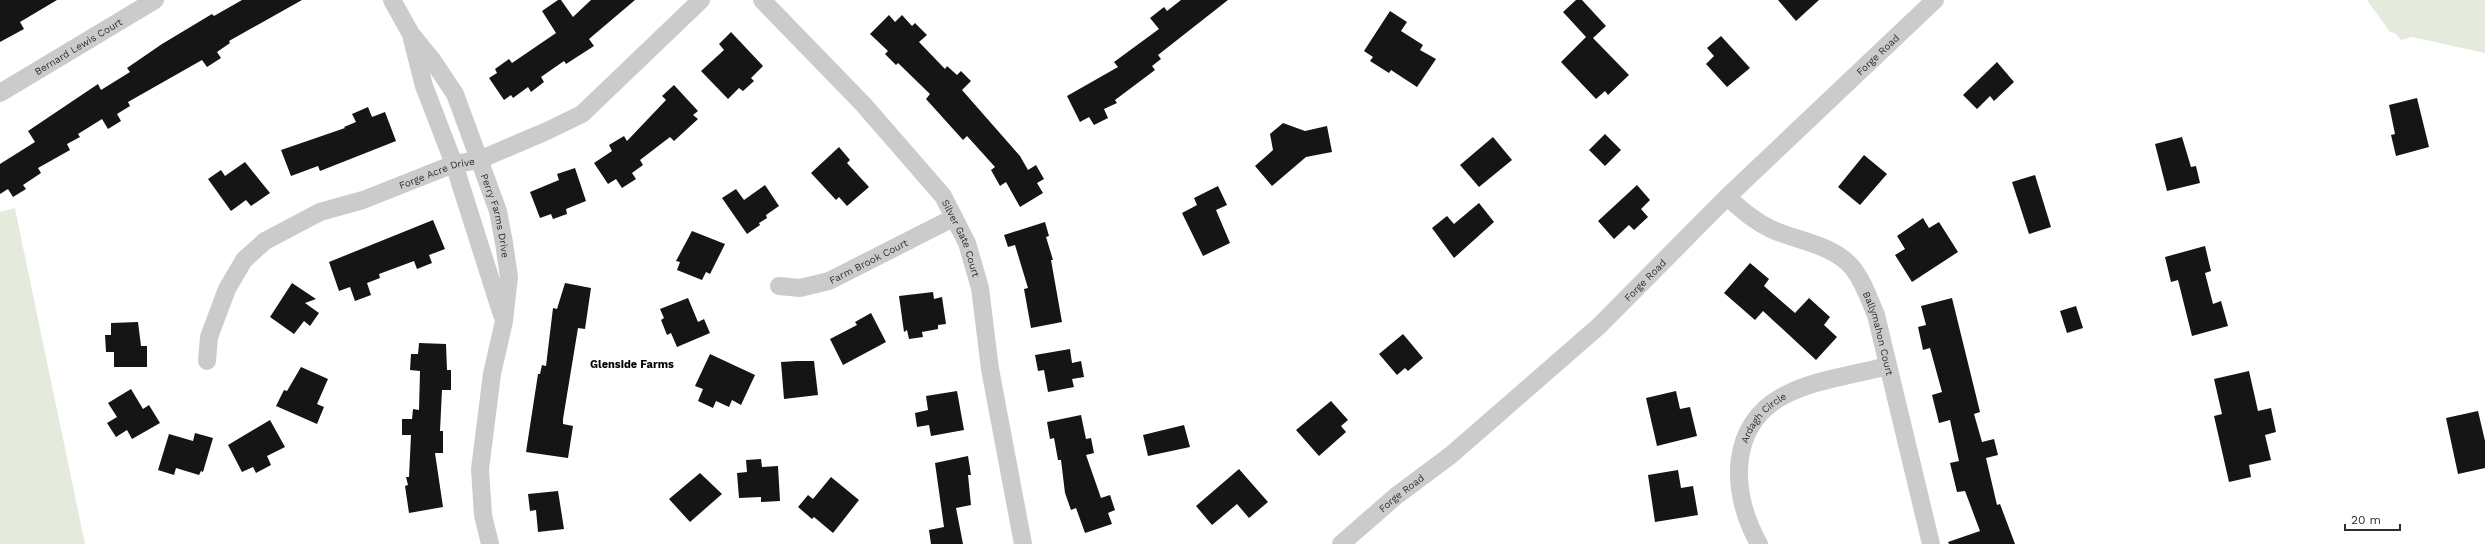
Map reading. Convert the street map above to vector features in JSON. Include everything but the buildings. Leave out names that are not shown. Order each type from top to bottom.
[{"type":"street","name":"Bernard Lewis Court","points":[[0,93],[155,0]]},
{"type":"street","name":"Perry Farms Drive","points":[[392,0],[411,34],[433,61],[455,94],[498,211],[504,243],[509,277],[504,321],[492,374],[480,469],[483,515],[490,544]]},
{"type":"street","name":"Forge Acre Drive","points":[[207,361],[209,337],[227,289],[244,260],[265,241],[320,212],[363,200],[454,164],[479,160],[547,131],[582,114],[702,0]]},
{"type":"street","name":"Silver Gate Court","points":[[762,0],[909,156],[943,196],[967,243],[980,288],[990,369],[1023,544]]},
{"type":"street","name":"Forge Road","points":[[1341,544],[1396,496],[1451,455],[1599,326],[1727,197],[1935,0]]},
{"type":"street","name":"Perry Farms Drive","points":[[411,34],[424,86],[454,164],[504,321]]},
{"type":"street","name":"Ballymahon Court","points":[[1727,197],[1751,218],[1772,229],[1834,253],[1850,266],[1862,284],[1876,315],[1887,366],[1912,457],[1931,544]]},
{"type":"street","name":"Farm Brook Court","points":[[779,286],[800,288],[829,281],[953,218]]},
{"type":"street","name":"Ardagh Circle","points":[[1759,544],[1751,529],[1738,479],[1739,462],[1743,441],[1753,422],[1765,408],[1788,394],[1887,366]]},
{"type":"green space","points":[[2367,0],[2485,0],[2485,53],[2412,37],[2401,40],[2395,33],[2390,32]]},
{"type":"green space","points":[[15,208],[85,544],[0,544],[0,212]]},
{"type":"district","name":"Glenside Farms","points":[[632,364]]}]
